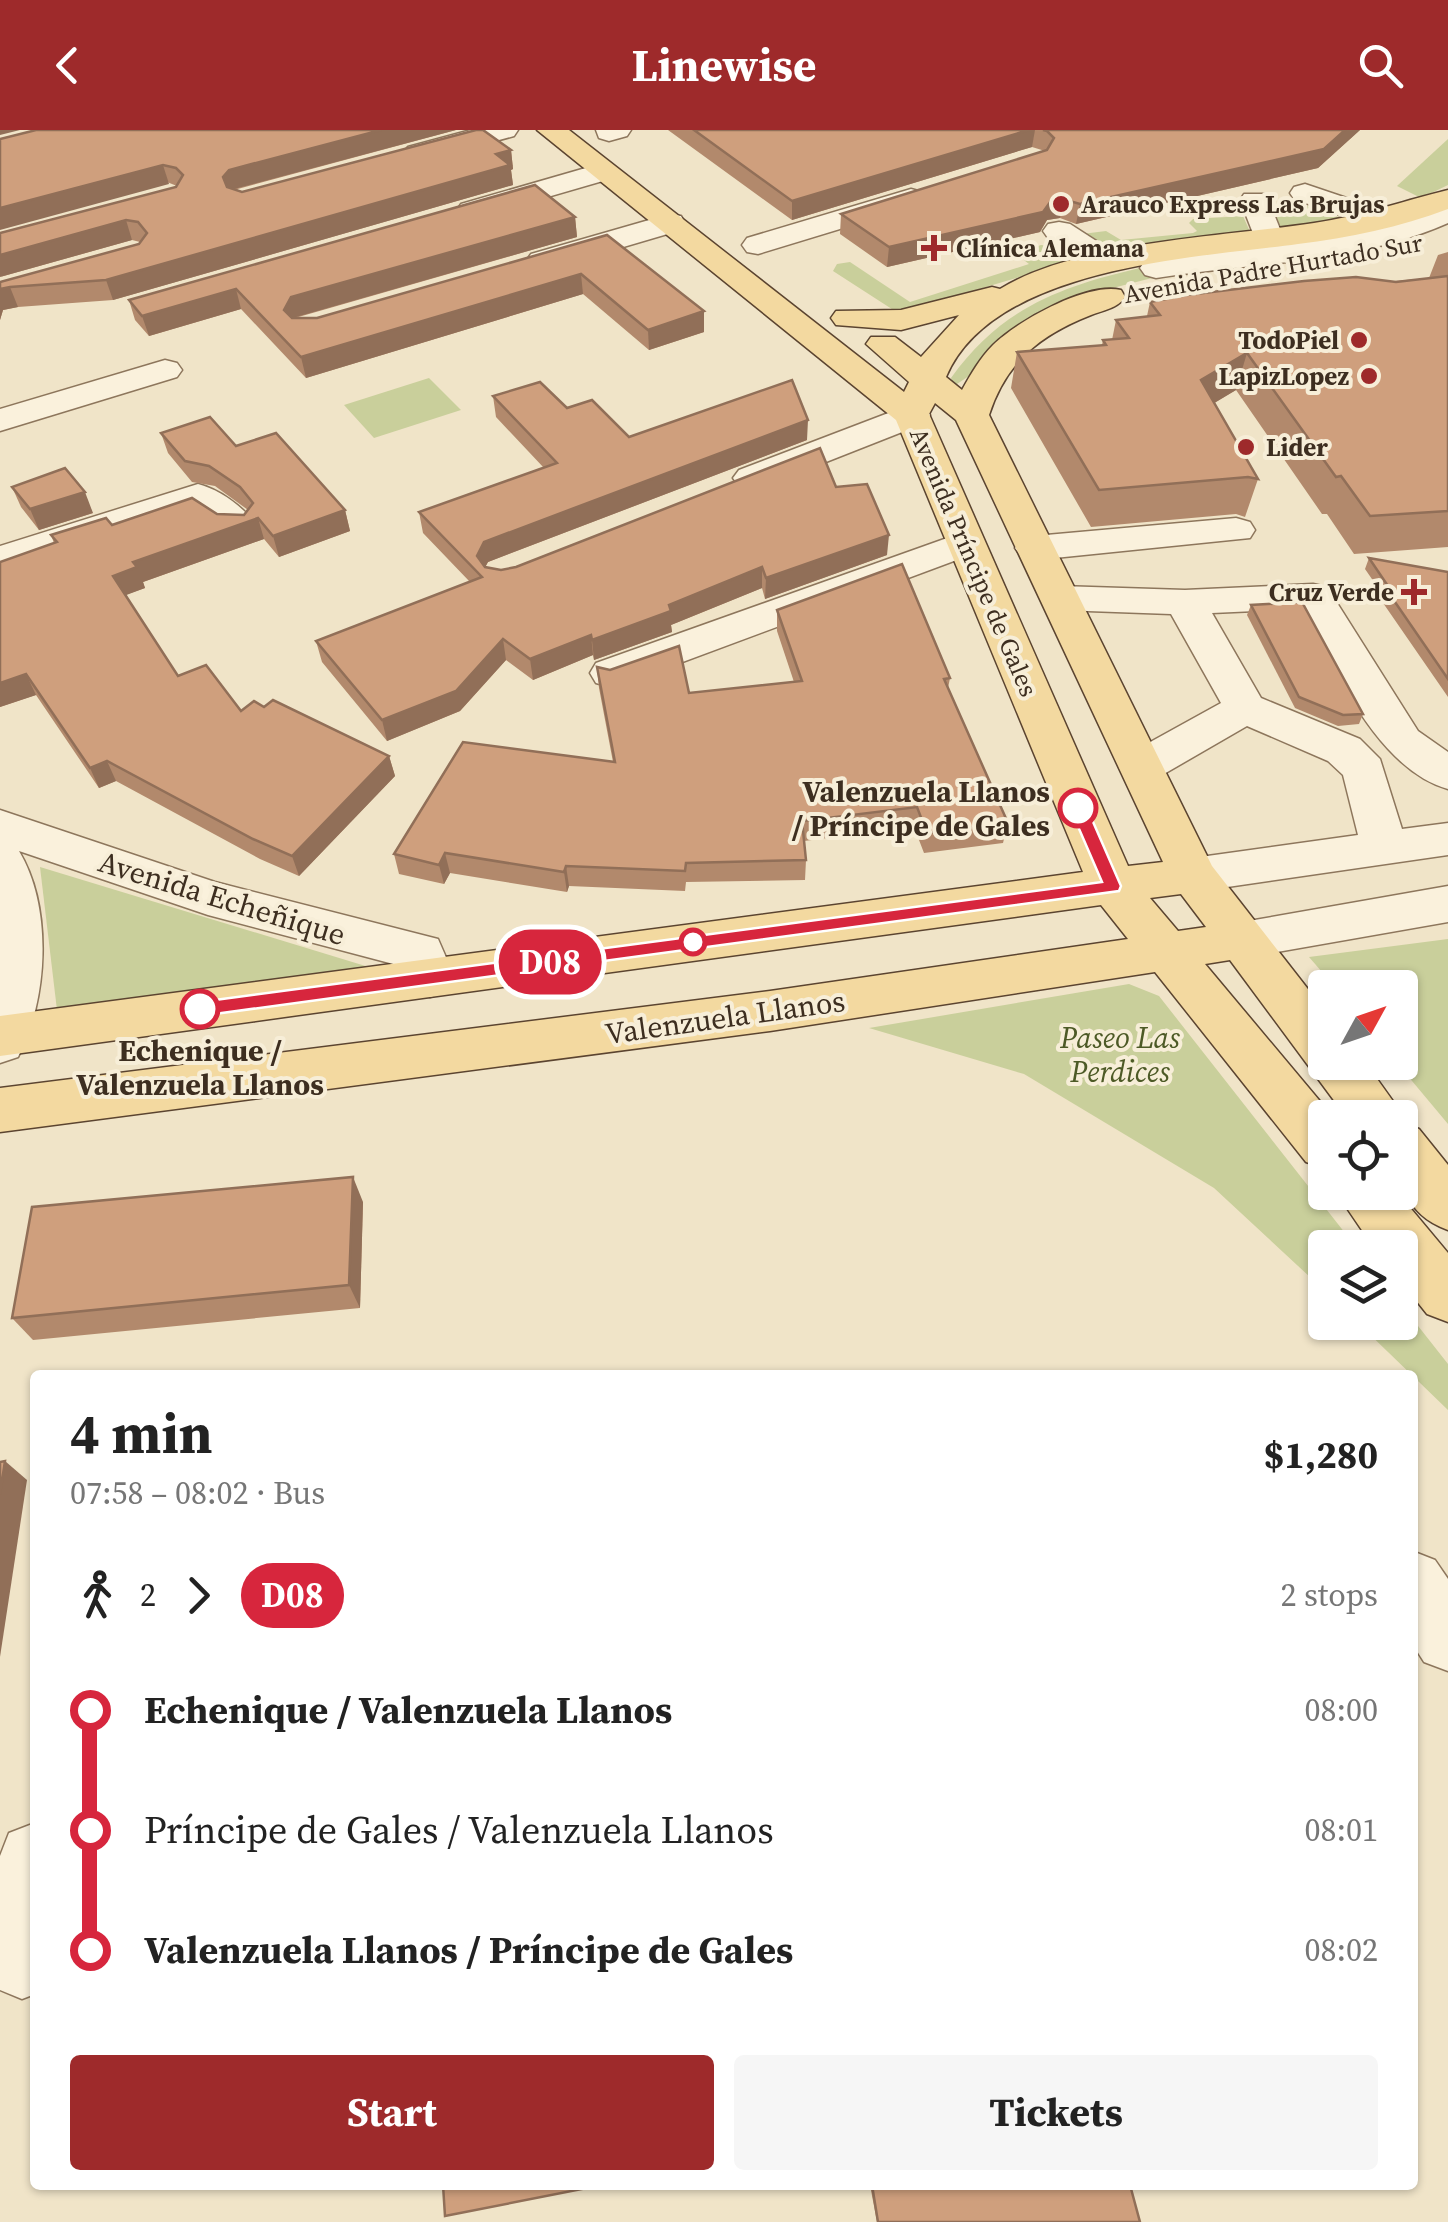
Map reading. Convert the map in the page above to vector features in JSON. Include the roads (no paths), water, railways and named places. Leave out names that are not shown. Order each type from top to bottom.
[{"type":"main road","name":"Avenida Príncipe de Gales","points":[[551,130],[670,224],[918,395],[964,544],[1113,886],[1308,1125]]},
{"type":"main road","points":[[611,131],[639,155]]},
{"type":"main road","name":"Avenida Padre Hurtado Sur","points":[[918,395],[961,329],[1002,302],[1048,281],[1106,262],[1380,220],[1448,199]]},
{"type":"main road","points":[[728,222],[786,266]]},
{"type":"main road","name":"Avenida Padre Hurtado Sur","points":[[971,415],[977,391],[993,364],[1016,341],[1045,323],[1106,298],[1153,285],[1248,271],[1302,276],[1448,235]]},
{"type":"main road","points":[[971,415],[918,395],[836,307],[885,321],[930,315],[1048,281]]},
{"type":"main road","name":"Avenida Príncipe de Gales","points":[[971,415],[1193,875],[1308,1026]]},
{"type":"main road","points":[[2,1038],[1193,875]]},
{"type":"main road","name":"Valenzuela Llanos","points":[[0,1110],[548,1042],[1243,940]]},
{"type":"main road","points":[[1349,1080],[1364,1100]]},
{"type":"main road","points":[[1418,1168],[1448,1206]]},
{"type":"main road","points":[[1378,1210],[1448,1296]]},
{"type":"street","points":[[395,159],[504,130]]},
{"type":"street","points":[[451,216],[603,172]]},
{"type":"street","points":[[758,245],[938,190]]},
{"type":"street","points":[[1305,193],[1380,220]]},
{"type":"street","points":[[1256,200],[1268,239]]},
{"type":"street","points":[[1156,268],[1358,240],[1402,231],[1448,212]]},
{"type":"street","points":[[513,269],[670,224]]},
{"type":"street","points":[[1059,231],[1106,262]]},
{"type":"street","points":[[0,420],[165,370]]},
{"type":"street","points":[[718,491],[918,395]]},
{"type":"street","points":[[0,560],[198,495],[236,524]]},
{"type":"street","points":[[1035,548],[1236,530]]},
{"type":"street","points":[[611,673],[964,544]]},
{"type":"street","points":[[1060,598],[1185,602],[1313,596],[1402,740],[1448,774]]},
{"type":"street","points":[[1185,602],[1246,708],[1344,750],[1364,770],[1384,848]]},
{"type":"street","points":[[1140,767],[1246,708]]},
{"type":"street","points":[[1344,750],[1402,740]]},
{"type":"street","name":"Avenida Echeñique","points":[[0,826],[85,858],[228,902],[368,942],[421,952],[430,978]]},
{"type":"street","points":[[1193,875],[1448,839]]},
{"type":"street","points":[[0,858],[16,922],[2,1038]]},
{"type":"street","name":"Valenzuela Llanos","points":[[1243,940],[1448,904]]},
{"type":"street","points":[[1418,1593],[1448,1638]]},
{"type":"street","points":[[19,1962],[30,1891]]},
{"type":"place","name":"Arauco Express Las Brujas","points":[[1061,204]]},
{"type":"place","name":"Clínica Alemana","points":[[934,248]]},
{"type":"place","name":"TodoPiel","points":[[1359,340]]},
{"type":"place","name":"LapizLopez","points":[[1369,376]]},
{"type":"place","name":"Lider","points":[[1246,447]]},
{"type":"place","name":"Cruz Verde","points":[[1414,592]]},
{"type":"place","name":"Valenzuela Llanos / Príncipe de Gales","points":[[1078,808]]},
{"type":"place","name":"Echenique / Valenzuela Llanos","points":[[200,1009]]},
{"type":"park label","name":"Paseo Las Perdices","points":[[1120,1054]]}]
